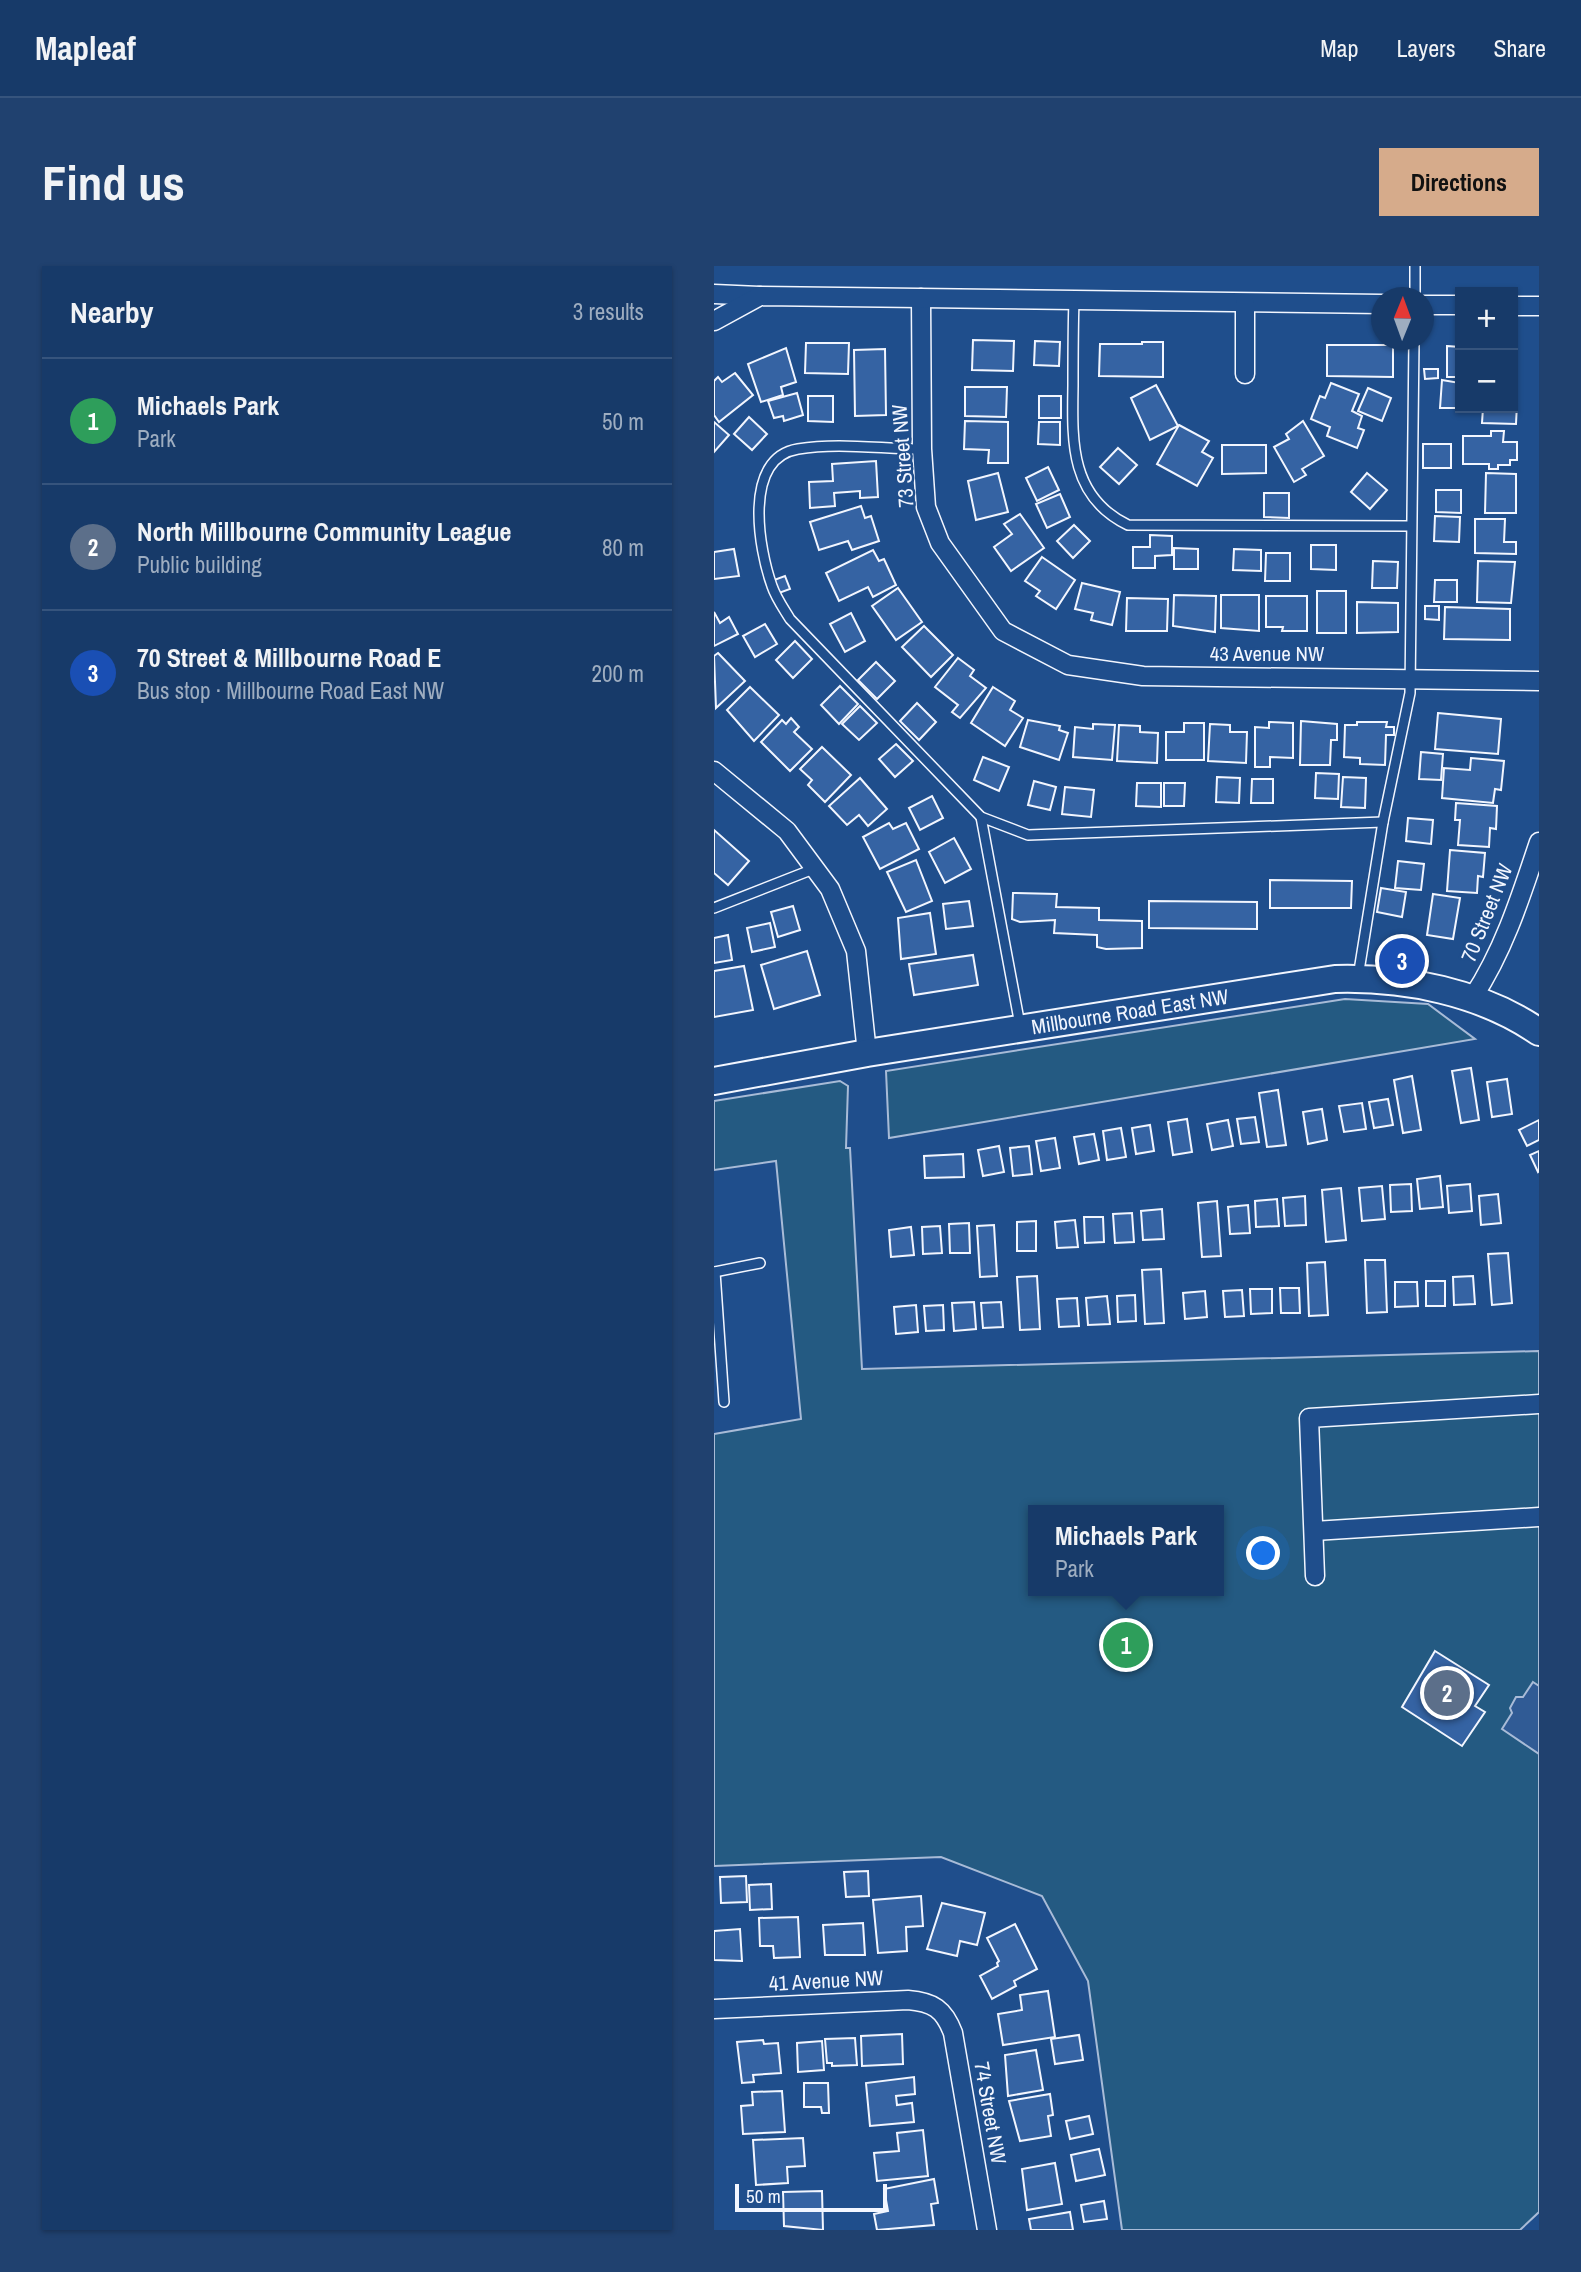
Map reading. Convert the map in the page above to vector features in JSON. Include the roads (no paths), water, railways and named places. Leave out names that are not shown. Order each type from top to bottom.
[{"type":"street","points":[[714,294],[1371,304]]},
{"type":"street","points":[[714,321],[760,296]]},
{"type":"street","name":"73 Street NW","points":[[921,298],[922,449],[926,507],[940,543],[1003,631]]},
{"type":"street","points":[[1245,303],[1245,374]]},
{"type":"street","points":[[1434,305],[1455,305]]},
{"type":"street","points":[[1518,306],[1539,306]]},
{"type":"street","name":"43 Avenue NW","points":[[1003,631],[1068,666],[1143,676],[1539,681]]},
{"type":"street","points":[[714,771],[787,831],[831,889],[856,951],[867,1053]]},
{"type":"street","name":"70 Street NW","points":[[1473,998],[1514,918],[1539,842]]},
{"type":"street","name":"Millbourne Road East NW","points":[[714,1081],[867,1053],[1335,979],[1358,979],[1473,998],[1539,1032]]},
{"type":"street","points":[[1315,1576],[1309,1418],[1539,1404]]},
{"type":"street","points":[[1314,1531],[1539,1517]]},
{"type":"street","name":"41 Avenue NW","points":[[714,2009],[908,2000],[927,2002],[939,2008]]},
{"type":"street","name":"74 Street NW","points":[[939,2008],[953,2033],[987,2230]]},
{"type":"lane","points":[[1415,266],[1415,287]]},
{"type":"lane","points":[[1074,300],[1072,448],[1085,485],[1112,517],[1128,525],[1410,526]]},
{"type":"lane","points":[[1358,979],[1383,822],[1411,678],[1410,526],[1414,350]]},
{"type":"lane","points":[[922,449],[797,449],[775,460],[759,490],[763,552],[772,588],[790,619],[981,817],[1028,835],[1062,836],[1191,827],[1383,822]]},
{"type":"lane","points":[[981,817],[1021,1029]]},
{"type":"lane","points":[[714,908],[816,868]]},
{"type":"lane","points":[[724,1402],[715,1272],[760,1263]]},
{"type":"place","name":"70 Street & Millbourne Road E","points":[[1402,961]]},
{"type":"place","name":"Michaels Park","points":[[1126,1645]]},
{"type":"place","name":"North Millbourne Community League","points":[[1447,1693]]}]
